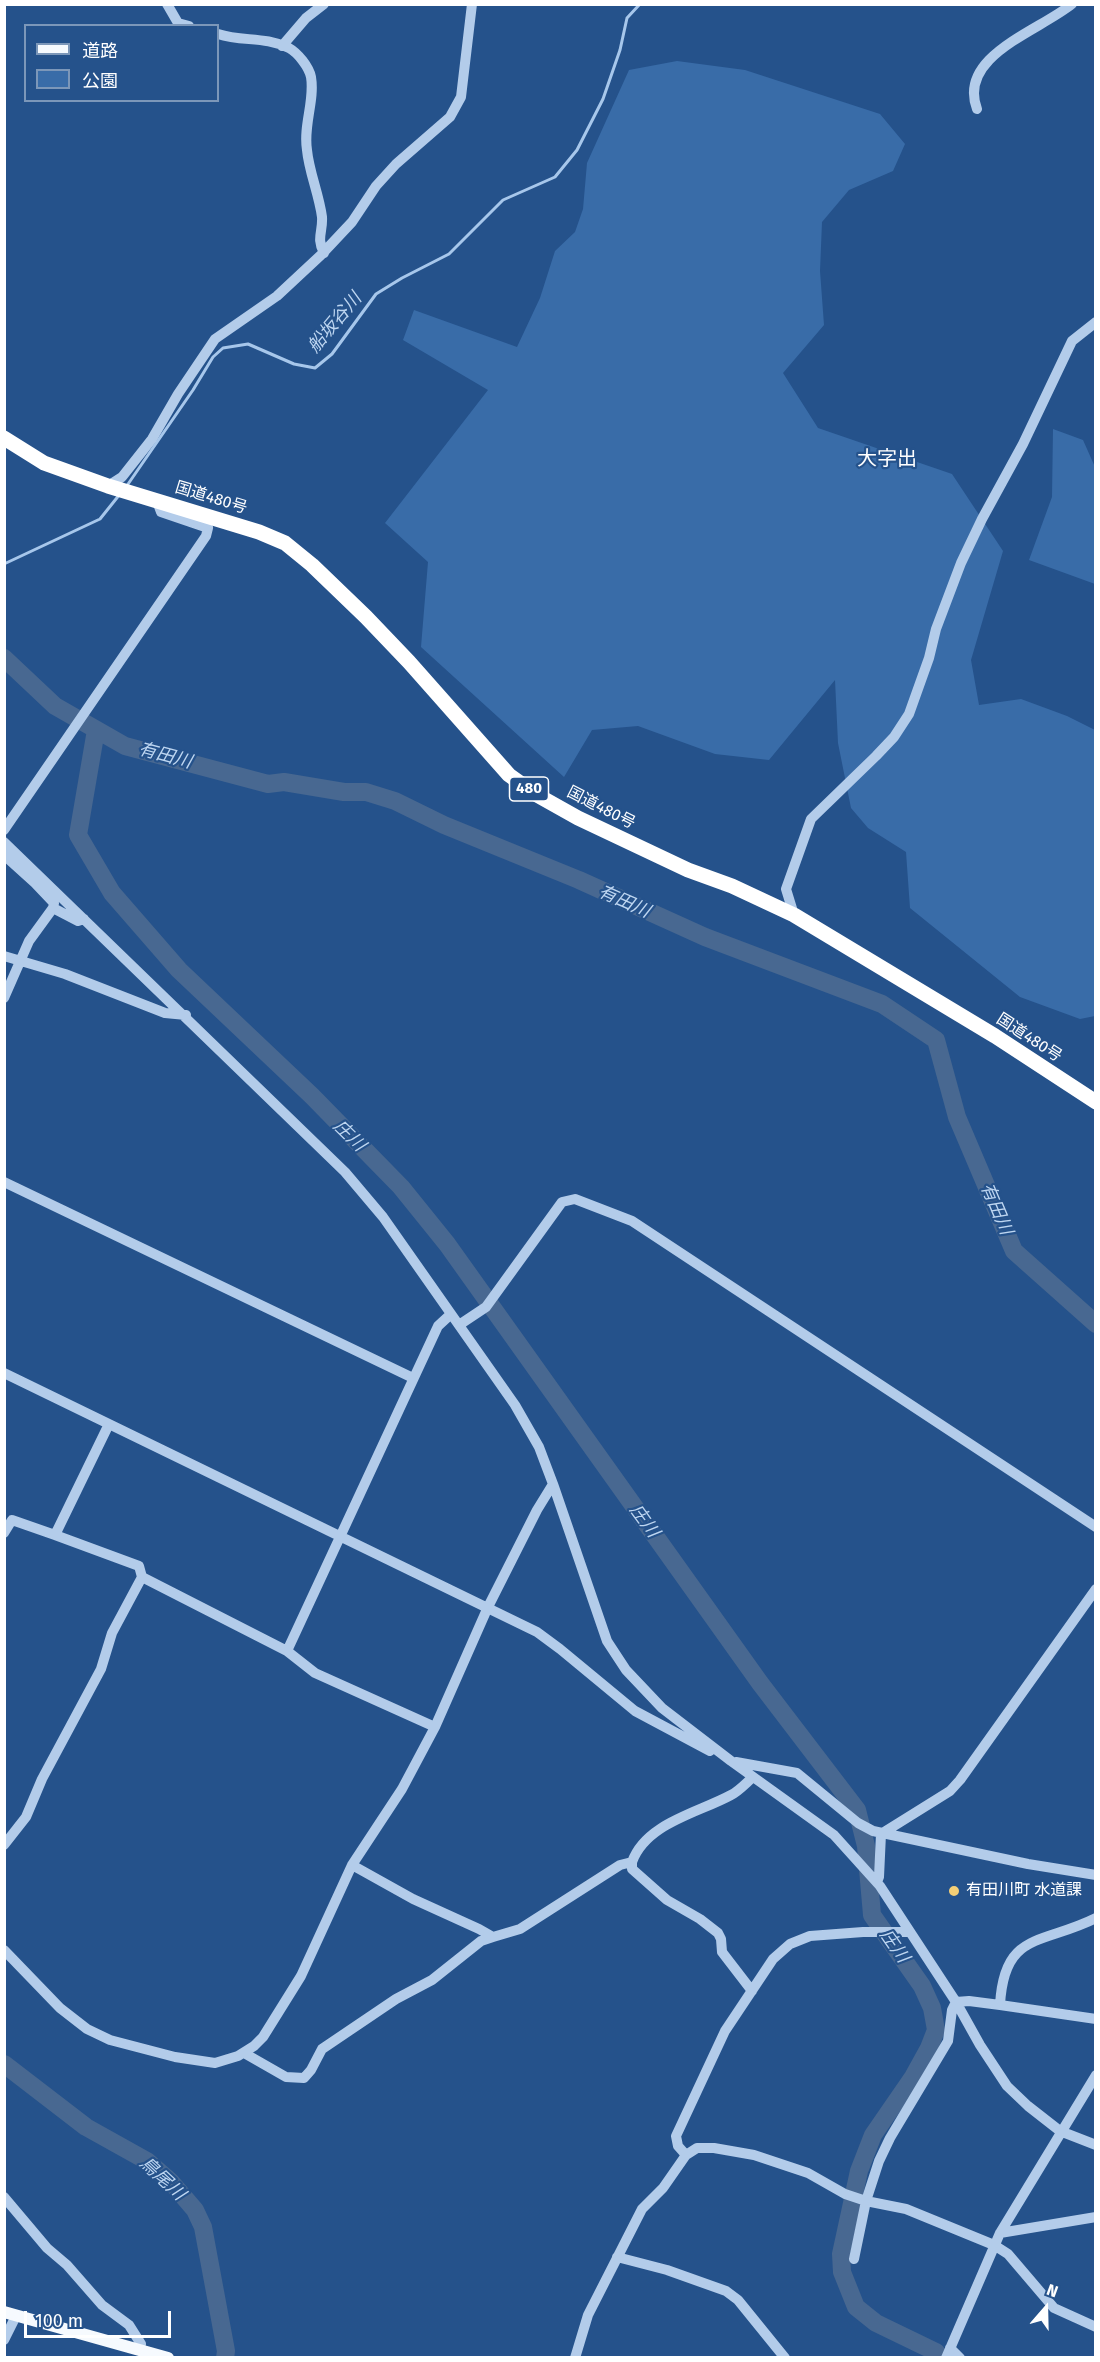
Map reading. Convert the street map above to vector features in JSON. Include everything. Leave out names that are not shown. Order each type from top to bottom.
[{"type":"highway","name":"国道480号","points":[[4,438],[44,463],[108,486],[260,532],[285,543],[312,565],[373,625],[509,775],[537,795],[578,818],[688,870],[732,886],[795,915],[994,1036],[1095,1102]]},
{"type":"main road","points":[[10,2314],[168,2358]]},
{"type":"street","points":[[167,4],[178,23],[182,24]]},
{"type":"street","points":[[282,46],[306,18],[324,4]]},
{"type":"street","points":[[108,486],[122,477],[152,439],[177,394],[215,339],[277,296],[324,253],[352,222],[376,186],[396,164],[450,117],[461,97],[472,4]]},
{"type":"street","points":[[977,109],[972,90],[980,69],[997,52],[1072,4]]},
{"type":"street","points":[[219,34],[268,40],[282,46],[297,55],[311,74],[312,90],[306,128],[307,151],[322,219],[319,244],[324,253]]},
{"type":"street","points":[[795,915],[786,889],[811,819],[894,737],[909,714],[929,658],[936,629],[961,562],[1023,444],[1072,341],[1095,322]]},
{"type":"street","points":[[4,830],[206,536],[208,528],[161,512],[157,501]]},
{"type":"street","points":[[4,842],[186,1015],[345,1172],[383,1217],[514,1405],[538,1447],[554,1484],[607,1641],[626,1670],[662,1708],[834,1835],[877,1882],[956,2002],[980,2045],[1007,2086],[1060,2131],[1095,2145]]},
{"type":"street","points":[[4,855],[54,903],[53,908],[29,941],[4,998]]},
{"type":"street","points":[[53,908],[78,921],[84,919]]},
{"type":"street","points":[[4,956],[65,975],[165,1013],[186,1015]]},
{"type":"street","points":[[4,1182],[413,1378]]},
{"type":"street","points":[[459,1325],[486,1307],[562,1202],[576,1199],[640,1226],[1095,1527]]},
{"type":"street","points":[[287,1651],[438,1326],[452,1314]]},
{"type":"street","points":[[4,1373],[537,1632],[635,1712],[731,1761],[797,1773],[858,1823],[881,1834],[1028,1864],[1095,1875]]},
{"type":"street","points":[[55,1535],[109,1424]]},
{"type":"street","points":[[4,1950],[60,2008],[98,2035],[152,2052],[196,2062],[215,2063],[244,2053],[263,2037],[302,1976],[352,1865],[402,1789],[435,1727],[488,1607],[537,1510],[554,1484]]},
{"type":"street","points":[[4,1533],[12,1520],[139,1566],[142,1577],[112,1633],[101,1669],[42,1779],[26,1817],[4,1845]]},
{"type":"street","points":[[142,1577],[287,1651],[315,1673],[435,1727]]},
{"type":"street","points":[[881,1834],[950,1791],[960,1780],[1095,1589]]},
{"type":"street","points":[[635,1712],[645,1714],[652,1711],[654,1704],[650,1695]]},
{"type":"street","points":[[752,1991],[727,1961],[722,1952],[718,1933],[700,1919],[667,1900],[632,1869],[632,1862],[640,1846],[661,1829],[733,1794],[753,1777]]},
{"type":"street","points":[[877,1882],[881,1834]]},
{"type":"street","points":[[244,2053],[286,2077],[304,2078],[312,2070],[322,2049],[396,1999],[432,1980],[481,1941],[520,1929],[620,1865],[632,1862]]},
{"type":"street","points":[[352,1865],[413,1899],[493,1937]]},
{"type":"street","points":[[1000,2005],[1002,1978],[1016,1951],[1033,1942],[1095,1920]]},
{"type":"street","points":[[686,2155],[678,2146],[676,2136],[725,2031],[773,1959],[790,1944],[810,1936],[863,1932],[908,1932]]},
{"type":"street","points":[[956,2002],[969,2001],[1095,2019]]},
{"type":"street","points":[[854,2259],[866,2201],[890,2138],[948,2041],[951,2010],[956,2002]]},
{"type":"street","points":[[960,2358],[948,2353],[994,2245],[1095,2074]]},
{"type":"street","points":[[575,2358],[588,2314],[642,2209],[663,2188],[686,2155],[697,2148],[714,2148],[754,2155],[808,2173],[845,2194],[906,2209],[994,2245],[1008,2254],[1054,2308],[1095,2327]]},
{"type":"street","points":[[4,2197],[47,2248],[67,2265],[102,2306],[129,2325],[141,2344],[139,2350]]},
{"type":"street","points":[[1000,2233],[1095,2217]]},
{"type":"street","points":[[617,2257],[668,2270],[726,2290],[738,2300],[785,2358]]},
{"type":"street","points":[[4,2340],[10,2314]]},
{"type":"green space","points":[[677,61],[745,70],[880,114],[905,144],[893,171],[849,190],[822,222],[820,271],[824,325],[783,373],[818,428],[952,474],[1003,551],[971,660],[979,705],[1021,699],[1067,716],[1095,730],[1095,1016],[1080,1019],[1020,997],[910,908],[906,852],[868,828],[851,808],[838,743],[835,680],[769,760],[715,754],[638,726],[592,730],[564,777],[421,647],[428,562],[385,523],[488,390],[403,340],[414,310],[517,347],[540,298],[555,251],[575,232],[583,209],[587,163],[629,70]]},
{"type":"green space","points":[[1053,429],[1083,440],[1095,467],[1095,584],[1029,560],[1052,497]]},
{"type":"waterway","name":"船坂谷川","points":[[126,487],[213,357],[223,348],[248,344],[294,364],[315,368],[332,354],[376,294],[449,254],[503,200],[555,177],[577,150],[603,99],[620,50],[627,18],[640,4]]},
{"type":"waterway","name":"船坂谷川","points":[[4,564],[100,519],[120,494]]},
{"type":"waterway","name":"有田川","points":[[4,658],[55,706],[125,746],[268,784],[284,782],[344,792],[366,792],[395,801],[444,825],[579,880],[705,937],[882,1004],[936,1040],[957,1117],[1014,1251],[1096,1324]]},
{"type":"waterway","name":"庄川","points":[[96,730],[78,835],[112,893],[179,970],[312,1096],[401,1187],[447,1244],[760,1683],[857,1810],[866,1846],[872,1915],[922,1986],[932,2008],[936,2030],[913,2077],[873,2135],[859,2171],[841,2254],[842,2272],[856,2307],[876,2323],[936,2352],[941,2358]]},
{"type":"waterway","name":"鳥尾川","points":[[4,2064],[86,2127],[147,2161],[171,2182],[195,2210],[203,2227],[226,2351],[225,2358]]},
{"type":"place","name":"有田川町 水道課","points":[[954,1891]]},
{"type":"district","name":"大字出","points":[[887,459]]}]
